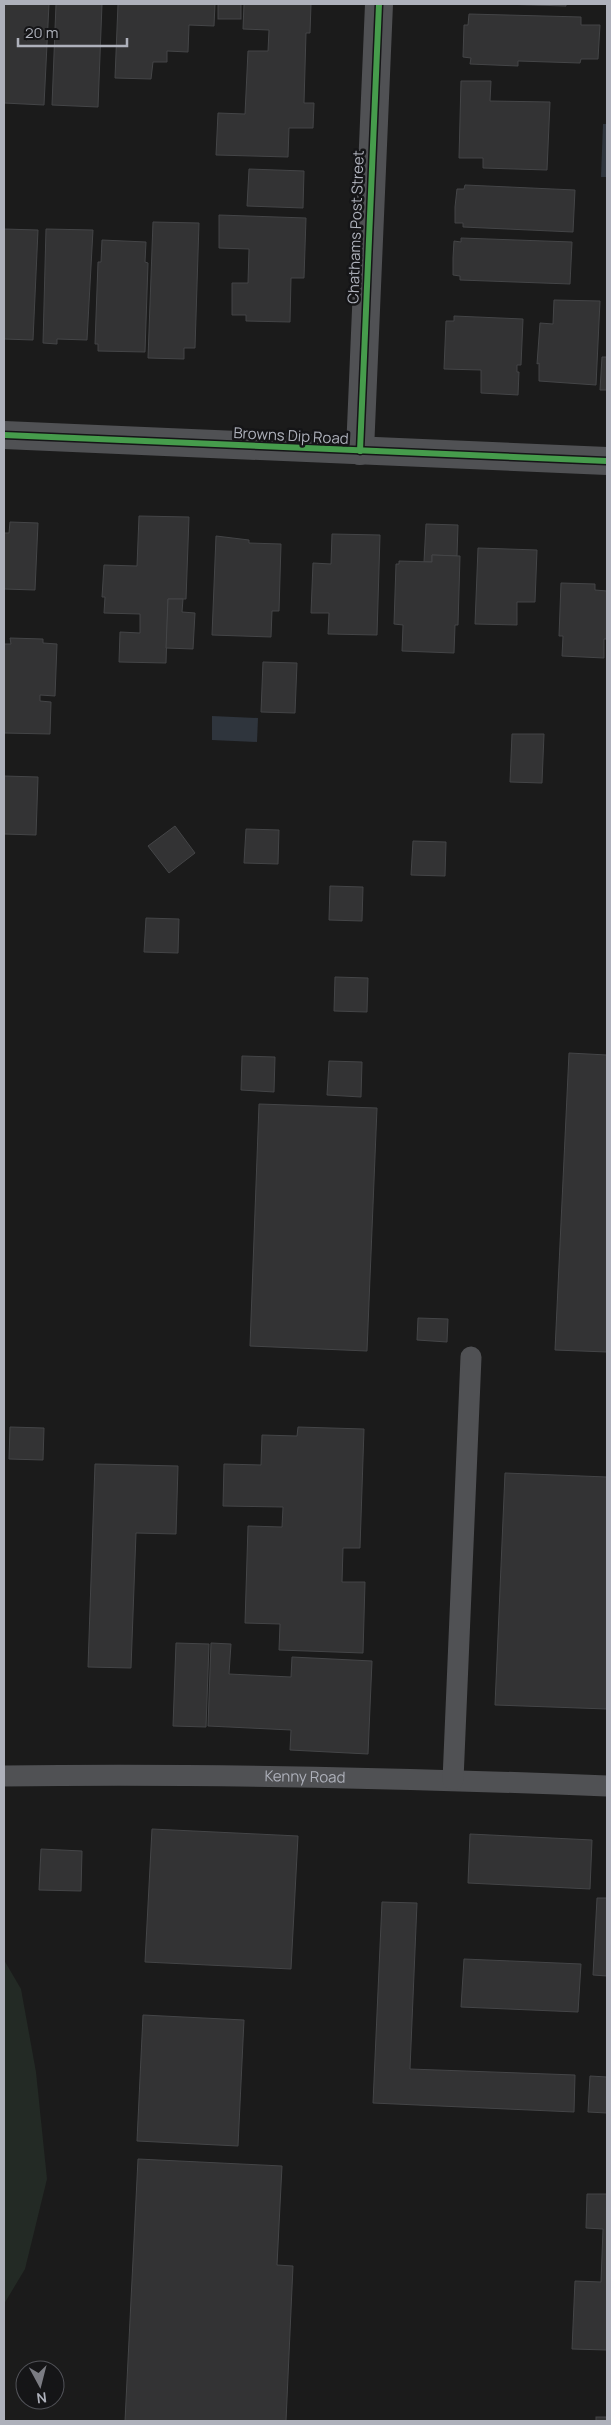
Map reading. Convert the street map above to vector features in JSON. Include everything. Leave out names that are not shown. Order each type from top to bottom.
[{"type":"street","name":"Chathams Post Street","points":[[360,451],[379,4]]},
{"type":"street","name":"Browns Dip Road","points":[[4,435],[607,461]]},
{"type":"lane","points":[[453,1780],[471,1357]]},
{"type":"lane","name":"Kenny Road","points":[[4,1776],[113,1774],[453,1780],[607,1786]]},
{"type":"shaded area","points":[[603,124],[607,124],[607,177],[601,177]]},
{"type":"shaded area","points":[[212,716],[258,718],[257,742],[212,740]]},
{"type":"shaded area","points":[[4,1960],[21,1989],[36,2072],[47,2179],[25,2269],[4,2304]]},
{"type":"building","points":[[4,4],[49,4],[44,105],[4,103]]},
{"type":"building","points":[[56,4],[102,4],[98,107],[52,105]]},
{"type":"building","points":[[118,4],[215,4],[214,26],[189,25],[188,52],[167,51],[167,62],[153,62],[151,79],[115,78]]},
{"type":"building","points":[[218,4],[241,4],[241,19],[218,19]]},
{"type":"building","points":[[244,4],[311,4],[310,33],[306,33],[304,103],[314,103],[313,128],[289,128],[288,157],[216,155],[218,113],[245,114],[248,51],[268,51],[269,30],[243,29]]},
{"type":"building","points":[[500,4],[566,4],[566,6]]},
{"type":"building","points":[[469,14],[581,17],[581,25],[600,25],[598,59],[581,59],[580,63],[518,61],[518,66],[470,64],[471,58],[463,57],[464,25],[468,25]]},
{"type":"building","points":[[461,81],[491,81],[490,101],[550,102],[547,170],[483,168],[483,158],[459,158]]},
{"type":"building","points":[[249,169],[304,171],[303,208],[247,206]]},
{"type":"building","points":[[465,185],[575,190],[573,232],[463,227],[463,223],[455,223],[455,207],[457,189],[464,189]]},
{"type":"building","points":[[219,215],[306,218],[304,278],[291,278],[290,322],[246,321],[246,315],[232,315],[232,283],[248,283],[249,249],[219,248]]},
{"type":"building","points":[[153,222],[199,223],[195,348],[184,348],[184,359],[148,358]]},
{"type":"building","points":[[4,229],[38,230],[33,340],[4,339]]},
{"type":"building","points":[[46,229],[93,230],[87,340],[57,339],[57,344],[43,343]]},
{"type":"building","points":[[461,238],[572,242],[570,284],[460,280],[460,276],[453,275],[453,258],[454,241],[461,242]]},
{"type":"building","points":[[102,240],[146,242],[145,262],[148,263],[145,352],[98,351],[98,344],[95,344],[98,262],[101,262]]},
{"type":"building","points":[[554,300],[600,301],[596,385],[539,381],[539,363],[537,364],[540,323],[553,324]]},
{"type":"building","points":[[454,316],[523,319],[521,365],[517,365],[517,372],[519,372],[518,395],[481,393],[481,370],[444,369],[446,321],[454,321]]},
{"type":"building","points":[[602,357],[607,357],[607,390],[600,390]]},
{"type":"building","points":[[139,516],[189,517],[186,599],[168,599],[166,663],[119,662],[120,632],[140,633],[140,614],[104,613],[105,597],[102,597],[104,565],[137,566]]},
{"type":"building","points":[[10,522],[38,523],[35,590],[4,589],[4,533],[9,533]]},
{"type":"building","points":[[426,524],[458,525],[457,556],[432,555],[432,562],[424,562]]},
{"type":"building","points":[[332,534],[380,535],[377,635],[328,634],[329,613],[311,613],[313,563],[331,564]]},
{"type":"building","points":[[216,536],[249,540],[249,543],[281,544],[279,611],[272,611],[271,637],[212,635]]},
{"type":"building","points":[[478,548],[537,550],[535,602],[517,602],[517,625],[475,624]]},
{"type":"building","points":[[432,555],[460,556],[458,625],[455,625],[454,653],[402,651],[403,625],[394,624],[396,564],[399,564],[399,561],[432,562]]},
{"type":"building","points":[[561,583],[595,584],[595,590],[607,591],[607,639],[604,639],[604,658],[562,656],[563,636],[559,636]]},
{"type":"building","points":[[168,599],[183,599],[182,612],[195,613],[193,649],[166,648]]},
{"type":"building","points":[[10,638],[43,639],[43,643],[57,644],[55,696],[40,695],[40,701],[51,702],[50,734],[4,733],[4,644],[11,644]]},
{"type":"building","points":[[263,662],[297,663],[295,713],[261,712]]},
{"type":"building","points":[[512,734],[544,734],[542,783],[510,782]]},
{"type":"building","points":[[4,776],[38,777],[36,835],[4,834]]},
{"type":"building","points":[[175,826],[195,853],[169,873],[148,846]]},
{"type":"building","points":[[246,829],[279,830],[278,864],[244,863]]},
{"type":"building","points":[[413,841],[446,842],[445,876],[411,875]]},
{"type":"building","points":[[330,886],[363,887],[362,921],[329,920]]},
{"type":"building","points":[[146,918],[179,919],[178,953],[144,952]]},
{"type":"building","points":[[335,977],[368,978],[367,1012],[334,1011]]},
{"type":"building","points":[[569,1053],[607,1055],[607,1352],[555,1350]]},
{"type":"building","points":[[242,1056],[275,1057],[274,1092],[241,1090]]},
{"type":"building","points":[[329,1061],[362,1062],[361,1097],[327,1095]]},
{"type":"building","points":[[259,1104],[377,1108],[367,1351],[250,1346]]},
{"type":"building","points":[[418,1318],[448,1319],[447,1342],[417,1340]]},
{"type":"building","points":[[10,1427],[44,1428],[43,1460],[9,1459]]},
{"type":"building","points":[[298,1427],[364,1429],[360,1548],[343,1548],[342,1582],[365,1582],[363,1653],[279,1650],[280,1624],[245,1623],[248,1526],[282,1527],[283,1507],[223,1506],[224,1464],[261,1465],[262,1435],[297,1436]]},
{"type":"building","points":[[95,1464],[178,1466],[176,1534],[136,1533],[131,1668],[88,1667]]},
{"type":"building","points":[[505,1473],[607,1477],[607,1709],[495,1705]]},
{"type":"building","points":[[176,1643],[209,1644],[206,1727],[173,1726]]},
{"type":"building","points":[[211,1643],[231,1644],[229,1674],[291,1677],[292,1657],[372,1661],[368,1754],[290,1750],[291,1730],[208,1726]]},
{"type":"building","points":[[152,1829],[298,1836],[291,1969],[145,1962]]},
{"type":"building","points":[[470,1834],[592,1840],[590,1889],[468,1883]]},
{"type":"building","points":[[41,1849],[82,1851],[81,1891],[39,1890]]},
{"type":"building","points":[[597,1898],[607,1898],[607,1976],[593,1975]]},
{"type":"building","points":[[382,1902],[417,1903],[410,2069],[575,2075],[574,2112],[373,2103]]},
{"type":"building","points":[[464,1959],[581,1964],[578,2012],[461,2007]]},
{"type":"building","points":[[143,2015],[244,2020],[238,2146],[137,2141]]},
{"type":"building","points":[[590,2076],[607,2077],[607,2113],[588,2112]]},
{"type":"building","points":[[138,2159],[282,2166],[277,2265],[293,2266],[286,2421],[125,2421]]},
{"type":"building","points":[[587,2194],[607,2194],[607,2350],[572,2349],[575,2281],[601,2282],[603,2229],[586,2228]]},
{"type":"building","points":[[596,2417],[607,2417],[607,2421],[596,2421]]},
{"type":"cycle path","points":[[360,451],[379,4]]},
{"type":"cycle path","points":[[4,435],[607,461]]}]
